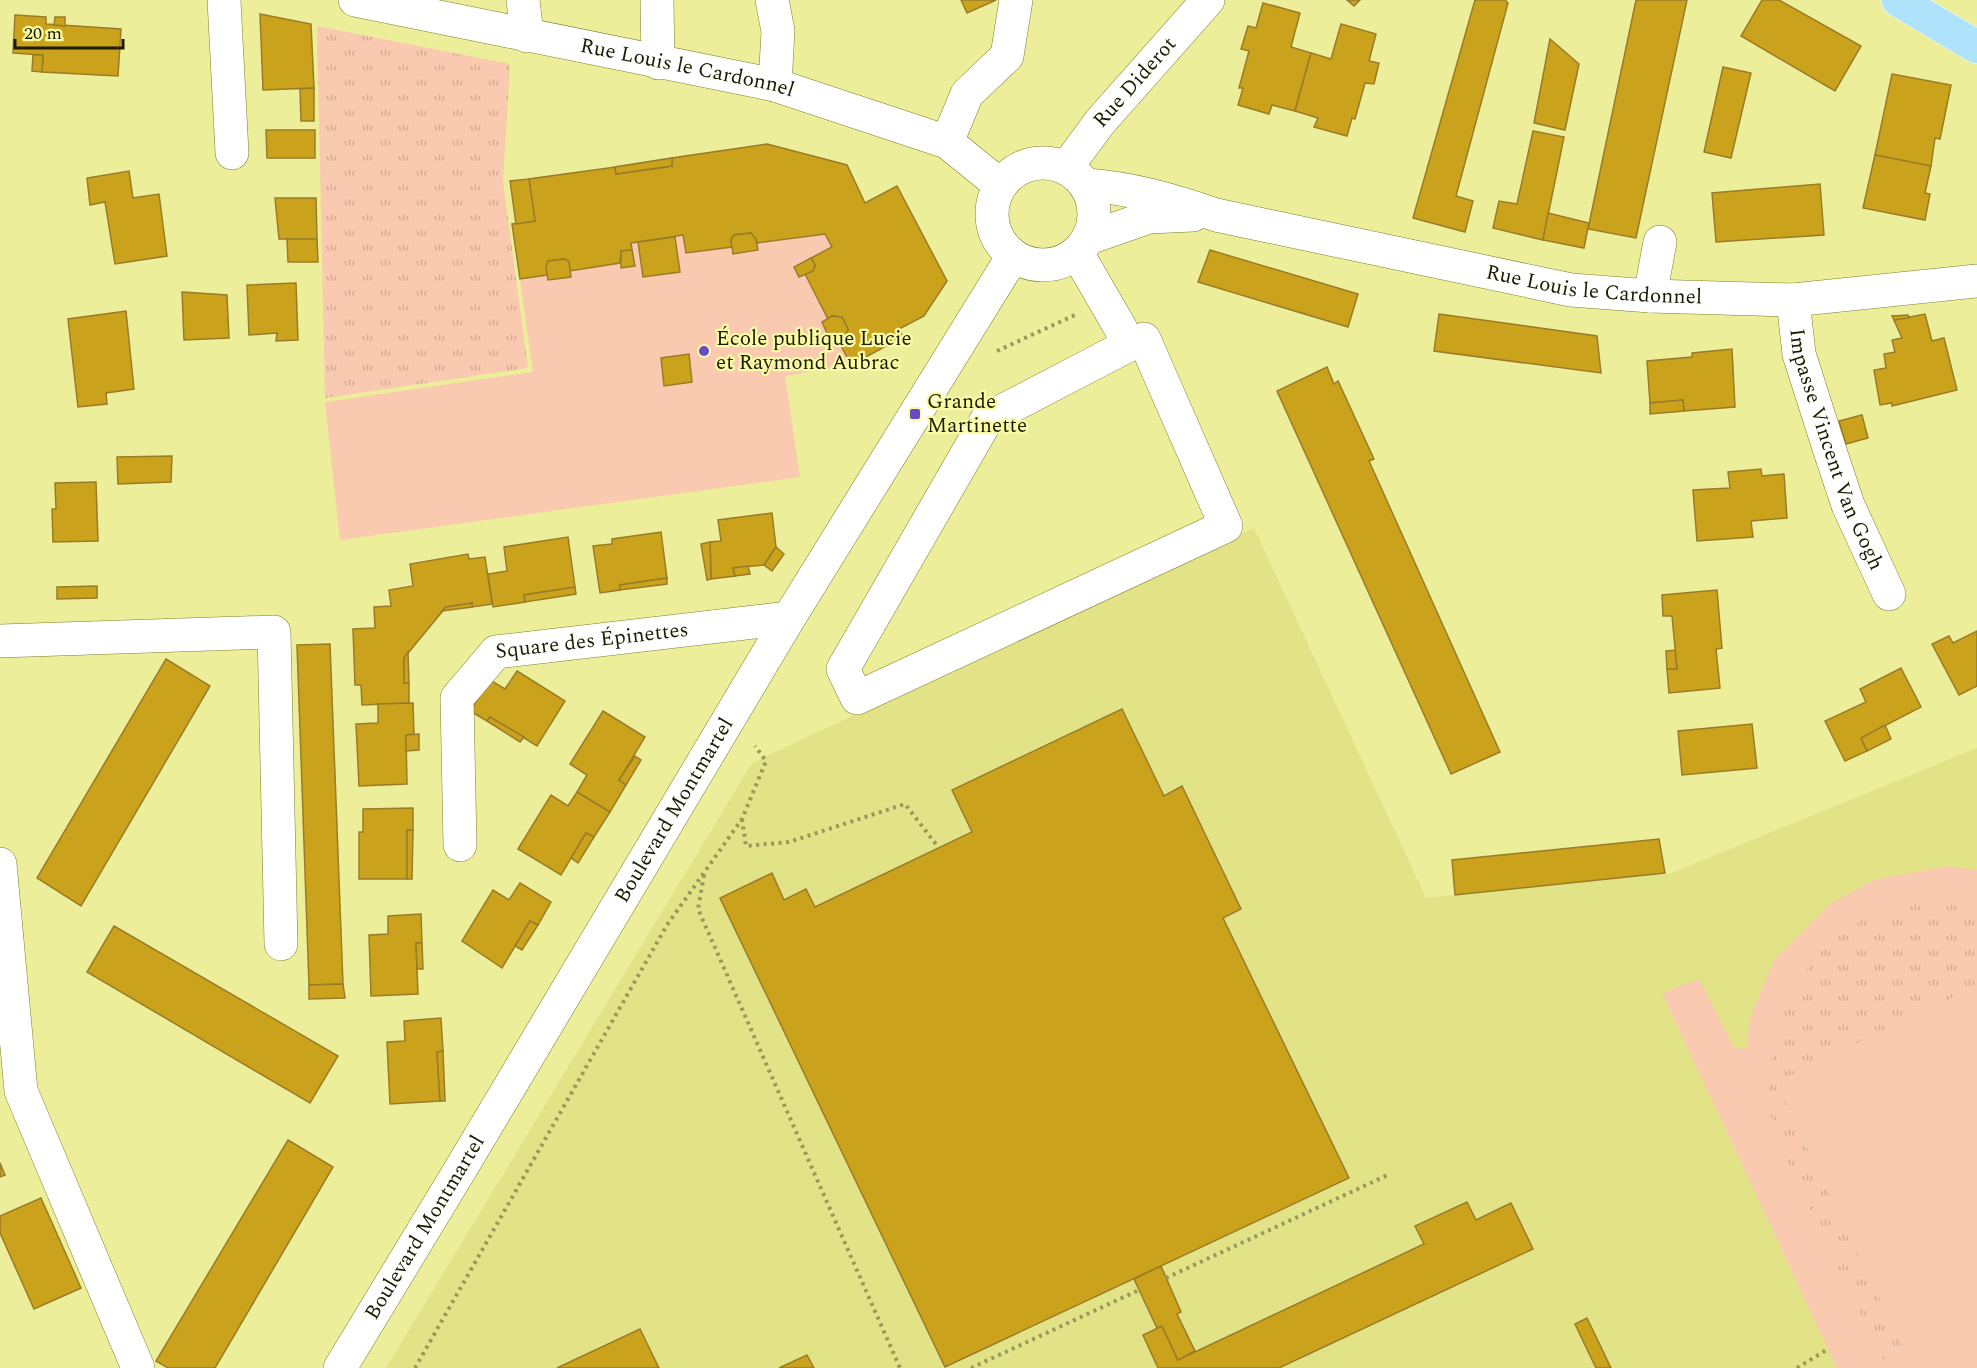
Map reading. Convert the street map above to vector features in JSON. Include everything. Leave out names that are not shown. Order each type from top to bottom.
[{"type":"main road","points":[[1898,0],[1977,47]]},
{"type":"street","points":[[224,0],[232,153]]},
{"type":"street","name":"Rue Louis le Cardonnel","points":[[355,0],[775,85],[947,142],[1000,185],[1023,167],[1037,163],[1052,164],[1076,177],[1149,194],[1216,215],[1571,290],[1650,296],[1793,300],[1977,280]]},
{"type":"street","points":[[523,0],[527,36]]},
{"type":"street","points":[[657,0],[658,63]]},
{"type":"street","points":[[772,0],[778,31],[775,85]]},
{"type":"street","points":[[947,142],[967,94],[1007,56],[1016,0]]},
{"type":"street","name":"Rue Diderot","points":[[1076,177],[1115,105],[1208,0]]},
{"type":"street","points":[[1076,177],[1092,197],[1094,211],[1094,225],[1083,245],[1127,346]]},
{"type":"street","points":[[1000,185],[994,197],[992,223],[996,236],[1013,256]]},
{"type":"street","name":"Rue Louis le Cardonnel","points":[[1013,256],[1029,264],[1046,266],[1063,262],[1083,245],[1149,217],[1216,215]]},
{"type":"street","points":[[1650,296],[1660,242]]},
{"type":"street","name":"Boulevard Montmartel","points":[[340,1368],[470,1174],[789,618],[1013,256]]},
{"type":"street","name":"Impasse Vincent Van Gogh","points":[[1793,300],[1799,354],[1848,505],[1889,594]]},
{"type":"street","points":[[1144,339],[1226,526],[856,698],[843,669],[987,419],[1127,346],[1144,339]]},
{"type":"street","name":"Square des Épinettes","points":[[460,845],[457,698],[496,652],[789,618]]},
{"type":"street","points":[[0,641],[274,632],[281,945]]},
{"type":"street","points":[[0,864],[21,1091],[138,1368]]},
{"type":"path","points":[[415,1368],[667,925],[742,819],[766,761],[753,743]]},
{"type":"path","points":[[742,819],[746,846],[789,842],[905,804],[939,848]]},
{"type":"path","points":[[705,872],[698,909],[900,1368]]},
{"type":"path","points":[[1166,1278],[1390,1174]]},
{"type":"path","points":[[971,1368],[1139,1290]]},
{"type":"path","points":[[1797,1368],[1828,1349]]},
{"type":"shaded area","points":[[1254,528],[1426,898],[1669,874],[1977,748],[1977,1368],[386,1368],[752,763]]},
{"type":"green space","points":[[317,26],[510,64],[503,182],[528,368],[325,398]]},
{"type":"green space","name":"École publique Lucie et Raymond Aubrac","points":[[825,234],[832,247],[794,267],[805,274],[828,319],[822,322],[832,344],[838,340],[851,365],[785,376],[800,477],[340,540],[325,402],[533,372],[520,279],[547,275],[548,280],[570,277],[570,271],[620,263],[622,268],[635,266],[631,243],[638,242],[644,277],[680,272],[675,237],[683,235],[686,253],[732,247],[733,254],[757,250],[757,243]]},
{"type":"green space","points":[[1947,866],[1977,870],[1977,899],[1965,895],[1915,898],[1870,914],[1822,948],[1789,995],[1774,1039],[1768,1087],[1771,1117],[1783,1153],[1887,1368],[1837,1368],[1662,993],[1699,979],[1735,1049],[1747,1047],[1750,1018],[1774,960],[1831,903],[1874,880]]},
{"type":"green space","points":[[1965,895],[1977,899],[1977,986],[1776,1083],[1913,1368],[1887,1368],[1783,1153],[1771,1117],[1768,1087],[1774,1039],[1789,995],[1822,948],[1870,914],[1915,897]]},
{"type":"green space","points":[[1977,986],[1977,1368],[1913,1368],[1776,1082]]},
{"type":"building","points":[[961,0],[996,0],[967,13]]},
{"type":"building","points":[[1347,0],[1360,0],[1354,6]]},
{"type":"building","points":[[1475,0],[1505,0],[1508,3],[1456,196],[1473,201],[1465,232],[1413,218]]},
{"type":"building","points":[[1636,0],[1687,0],[1636,238],[1588,229]]},
{"type":"building","points":[[1762,0],[1779,0],[1861,46],[1835,91],[1741,36]]},
{"type":"building","points":[[1263,3],[1300,13],[1291,47],[1311,53],[1295,111],[1272,105],[1269,114],[1238,105],[1243,88],[1239,88],[1249,51],[1241,49],[1248,26],[1256,28]]},
{"type":"building","points":[[260,14],[311,24],[314,88],[263,90]]},
{"type":"building","points":[[15,15],[46,17],[46,24],[121,29],[118,76],[42,72],[43,55],[13,53]]},
{"type":"building","points":[[55,17],[65,17],[65,26],[54,25]]},
{"type":"building","points":[[1341,24],[1376,34],[1369,61],[1379,63],[1374,84],[1365,83],[1355,119],[1352,118],[1347,136],[1314,127],[1318,118],[1295,111],[1311,53],[1331,59]]},
{"type":"building","points":[[1550,39],[1579,64],[1565,130],[1534,123]]},
{"type":"building","points":[[33,55],[43,55],[42,72],[32,71]]},
{"type":"building","points":[[1723,67],[1751,73],[1731,158],[1704,152]]},
{"type":"building","points":[[1892,74],[1951,85],[1940,139],[1935,138],[1931,166],[1875,155]]},
{"type":"building","points":[[314,88],[314,121],[301,121],[300,89]]},
{"type":"building","points":[[266,130],[315,130],[315,158],[267,158]]},
{"type":"building","points":[[1533,131],[1564,137],[1543,240],[1493,228],[1499,201],[1517,204]]},
{"type":"building","points":[[767,144],[847,165],[865,203],[897,186],[947,281],[924,316],[899,329],[903,337],[851,365],[838,340],[846,337],[848,329],[842,317],[832,316],[828,319],[805,274],[813,271],[815,265],[811,258],[832,247],[825,234],[757,243],[751,233],[734,235],[731,240],[732,247],[686,253],[683,235],[631,243],[632,250],[621,251],[620,263],[570,271],[569,262],[565,259],[548,261],[547,275],[520,279],[512,224],[535,221],[529,179],[615,167],[616,174],[667,167],[672,166],[672,158]]},
{"type":"building","points":[[1875,155],[1931,166],[1925,193],[1930,194],[1925,220],[1863,208]]},
{"type":"building","points":[[672,158],[672,166],[616,174],[615,167]]},
{"type":"building","points":[[129,171],[133,198],[159,194],[167,256],[115,264],[105,202],[90,205],[87,178]]},
{"type":"building","points":[[529,179],[535,221],[516,224],[510,181]]},
{"type":"building","points":[[1820,184],[1824,235],[1716,242],[1712,193]]},
{"type":"building","points":[[275,198],[316,198],[317,239],[279,239]]},
{"type":"building","points":[[1548,213],[1589,223],[1584,248],[1543,240]]},
{"type":"building","points":[[751,233],[756,239],[758,250],[733,254],[731,240],[734,235]]},
{"type":"building","points":[[675,237],[680,272],[643,277],[638,242]]},
{"type":"building","points":[[287,239],[317,239],[318,262],[288,262]]},
{"type":"building","points":[[632,250],[635,266],[621,268],[621,251]]},
{"type":"building","points":[[1210,250],[1358,294],[1348,327],[1198,282]]},
{"type":"building","points":[[811,258],[815,265],[813,271],[799,277],[794,267]]},
{"type":"building","points":[[565,259],[569,262],[571,277],[548,280],[546,267],[548,261]]},
{"type":"building","points":[[296,283],[298,340],[276,341],[277,333],[249,335],[247,285]]},
{"type":"building","points":[[182,292],[227,295],[229,338],[184,340]]},
{"type":"building","points":[[126,311],[134,389],[106,393],[107,404],[78,407],[68,319]]},
{"type":"building","points":[[1439,314],[1597,336],[1601,373],[1434,351]]},
{"type":"building","points":[[1925,314],[1932,341],[1944,338],[1957,390],[1892,406],[1892,403],[1880,405],[1874,370],[1886,368],[1884,354],[1895,352],[1892,340],[1902,338],[1894,320]]},
{"type":"building","points":[[1908,315],[1909,318],[1894,320],[1892,316]]},
{"type":"building","points":[[832,316],[842,317],[848,329],[846,337],[832,344],[822,322]]},
{"type":"building","points":[[1732,349],[1735,407],[1684,411],[1683,400],[1650,403],[1647,361],[1692,357],[1692,353]]},
{"type":"building","points":[[689,354],[692,382],[664,386],[661,358]]},
{"type":"building","points":[[1327,367],[1334,384],[1338,381],[1374,459],[1369,461],[1500,752],[1451,774],[1277,391]]},
{"type":"building","points":[[1683,400],[1684,411],[1650,414],[1650,403]]},
{"type":"building","points":[[1862,415],[1868,438],[1846,444],[1839,421]]},
{"type":"building","points":[[172,456],[171,482],[118,484],[117,457]]},
{"type":"building","points":[[1761,469],[1762,476],[1784,474],[1787,518],[1751,521],[1753,537],[1697,541],[1693,490],[1730,488],[1728,472]]},
{"type":"building","points":[[96,482],[98,541],[53,542],[52,509],[56,509],[55,483]]},
{"type":"building","points":[[772,513],[776,547],[764,565],[733,568],[735,576],[711,579],[710,542],[721,541],[718,520]]},
{"type":"building","points":[[661,532],[667,578],[620,585],[620,590],[600,593],[593,546],[612,544],[612,539]]},
{"type":"building","points":[[568,537],[575,587],[524,595],[525,602],[493,607],[488,574],[507,571],[504,547]]},
{"type":"building","points":[[710,542],[711,579],[707,580],[701,544]]},
{"type":"building","points":[[776,547],[784,554],[772,571],[764,565]]},
{"type":"building","points":[[468,554],[469,559],[485,557],[492,604],[472,607],[472,603],[446,607],[404,658],[404,683],[409,683],[409,703],[362,705],[361,685],[355,685],[353,629],[375,628],[374,607],[391,606],[389,590],[413,586],[410,564]]},
{"type":"building","points":[[748,566],[750,574],[735,576],[733,568]]},
{"type":"building","points":[[667,578],[667,584],[620,590],[620,585]]},
{"type":"building","points":[[97,586],[97,598],[57,599],[57,587]]},
{"type":"building","points":[[575,587],[576,594],[525,602],[524,595]]},
{"type":"building","points":[[1717,590],[1722,648],[1716,649],[1720,688],[1669,693],[1667,669],[1677,669],[1672,616],[1663,616],[1662,595]]},
{"type":"building","points":[[472,603],[472,607],[442,611],[446,607]]},
{"type":"building","points":[[1977,631],[1977,686],[1959,695],[1932,644],[1949,636],[1953,643]]},
{"type":"building","points":[[330,644],[343,984],[309,985],[297,645]]},
{"type":"building","points":[[1675,650],[1677,669],[1667,669],[1666,651]]},
{"type":"building","points":[[408,652],[409,683],[404,683],[404,658]]},
{"type":"building","points":[[166,659],[210,686],[81,906],[37,878]]},
{"type":"building","points":[[1901,668],[1921,707],[1861,738],[1867,751],[1845,761],[1825,721],[1866,702],[1860,689]]},
{"type":"building","points":[[517,671],[565,701],[537,746],[490,717],[487,721],[470,711],[490,680],[505,689]]},
{"type":"building","points":[[413,703],[414,734],[406,735],[407,784],[359,786],[356,724],[378,723],[378,704]]},
{"type":"building","points":[[1122,709],[1164,796],[1182,786],[1241,909],[1223,918],[1349,1178],[945,1367],[720,898],[772,873],[784,900],[806,889],[815,907],[972,832],[952,790]]},
{"type":"building","points":[[603,711],[645,737],[619,780],[626,785],[610,812],[577,792],[587,775],[570,764]]},
{"type":"building","points":[[490,717],[524,737],[520,742],[487,721]]},
{"type":"building","points":[[1752,724],[1757,768],[1682,775],[1678,731]]},
{"type":"building","points":[[1885,725],[1891,739],[1867,751],[1861,738]]},
{"type":"building","points":[[419,734],[419,750],[406,751],[406,735]]},
{"type":"building","points":[[635,756],[641,760],[626,785],[619,780]]},
{"type":"building","points":[[577,792],[610,812],[594,837],[586,833],[561,875],[518,849],[551,795],[568,806]]},
{"type":"building","points":[[413,808],[413,830],[407,830],[407,879],[359,879],[359,832],[363,832],[363,809]]},
{"type":"building","points":[[407,830],[413,830],[412,879],[407,879]]},
{"type":"building","points":[[586,833],[594,837],[578,863],[571,858]]},
{"type":"building","points":[[1659,839],[1665,873],[1455,895],[1452,860]]},
{"type":"building","points":[[520,883],[551,902],[538,925],[530,921],[502,968],[462,941],[493,890],[509,900]]},
{"type":"building","points":[[421,914],[422,943],[416,943],[418,994],[371,996],[369,935],[388,934],[388,916]]},
{"type":"building","points":[[530,921],[538,925],[522,950],[515,946]]},
{"type":"building","points":[[114,926],[338,1056],[310,1103],[87,972]]},
{"type":"building","points":[[416,943],[422,943],[423,969],[417,969]]},
{"type":"building","points":[[343,984],[345,998],[309,999],[309,985]]},
{"type":"building","points":[[441,1018],[443,1051],[437,1052],[440,1101],[390,1104],[387,1042],[405,1041],[404,1021]]},
{"type":"building","points":[[443,1051],[445,1101],[440,1101],[437,1052]]},
{"type":"building","points":[[288,1140],[333,1167],[215,1368],[168,1368],[156,1361]]},
{"type":"building","points":[[0,1163],[5,1175],[0,1177]]},
{"type":"building","points":[[41,1198],[81,1288],[34,1309],[0,1233],[0,1216]]},
{"type":"building","points":[[1467,1202],[1476,1220],[1511,1203],[1533,1249],[1279,1368],[1158,1368],[1143,1335],[1162,1326],[1178,1360],[1424,1244],[1415,1226]]},
{"type":"building","points":[[1161,1266],[1181,1312],[1177,1314],[1195,1351],[1178,1360],[1162,1326],[1157,1328],[1134,1279]]},
{"type":"building","points":[[1587,1318],[1611,1368],[1596,1368],[1575,1324]]},
{"type":"building","points":[[640,1329],[659,1368],[557,1368]]},
{"type":"building","points":[[807,1355],[814,1368],[779,1368]]},
{"type":"place","name":"École publique Lucie et Raymond Aubrac","points":[[704,351]]},
{"type":"place","name":"Grande Martinette","points":[[915,414]]}]
